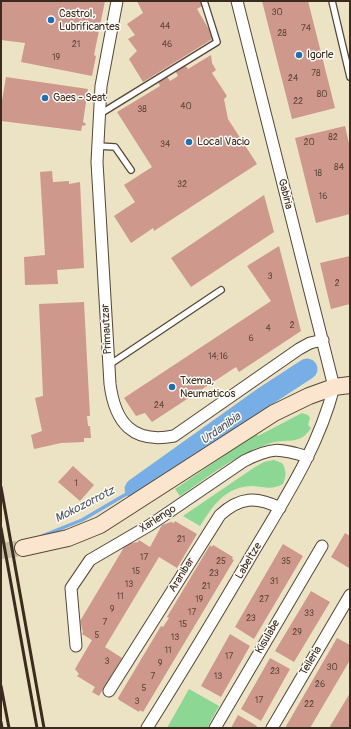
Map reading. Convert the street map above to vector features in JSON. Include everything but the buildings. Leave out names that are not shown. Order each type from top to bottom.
[{"type":"main road","points":[[23,548],[68,538],[100,525],[274,414],[309,396],[342,386]]},
{"type":"street","name":"Primautzar","points":[[117,1],[101,86],[98,162],[109,365],[112,402],[118,416],[128,428],[143,437],[157,440],[174,436],[299,349],[310,343],[323,340]]},
{"type":"street","name":"Gabiria","points":[[237,1],[323,340],[342,386]]},
{"type":"street","name":"Labeltze","points":[[148,728],[280,508],[308,457],[342,386]]},
{"type":"street","name":"Xarlengo","points":[[76,646],[71,588],[90,560],[150,525],[244,461],[258,454],[272,449],[287,450],[308,457]]},
{"type":"street","name":"Aranibar","points":[[109,691],[220,515],[231,506],[244,500],[258,499],[280,508]]},
{"type":"street","name":"Kisulabe","points":[[215,728],[322,546]]},
{"type":"street","name":"Teileria","points":[[272,728],[350,595]]},
{"type":"lane","points":[[99,114],[217,42],[204,1]]},
{"type":"lane","points":[[332,1],[350,77]]},
{"type":"lane","points":[[98,146],[115,147],[131,170]]},
{"type":"lane","points":[[109,365],[221,290]]},
{"type":"green space","points":[[302,413],[308,415],[310,418],[308,425],[311,428],[302,438],[297,440],[275,442],[244,454],[222,467],[180,496],[175,489],[256,434],[258,436]]},
{"type":"green space","points":[[274,460],[282,463],[285,469],[283,484],[272,488],[253,486],[243,487],[227,493],[210,511],[200,526],[183,516],[255,467],[264,462]]},
{"type":"green space","points":[[189,689],[219,706],[207,728],[167,728]]},
{"type":"waterway","name":"Urdanibia","points":[[135,489],[264,397],[307,369]]},
{"type":"waterway","name":"Mokozorrotz","points":[[42,536],[82,520],[135,489]]},
{"type":"tunnel","points":[[1,551],[23,548]]},
{"type":"railway","points":[[1,487],[44,728]]},
{"type":"railway","points":[[1,528],[37,728]]},
{"type":"railway","points":[[1,686],[9,728]]},
{"type":"railway","points":[[1,722],[2,728]]},
{"type":"place","name":"Castrol, Lubrificantes","points":[[51,20]]},
{"type":"place","name":"Igorle","points":[[299,55]]},
{"type":"place","name":"Gaes - Seat","points":[[45,98]]},
{"type":"place","name":"Local Vacio","points":[[189,142]]},
{"type":"place","name":"Txema, Neumaticos","points":[[172,387]]}]
